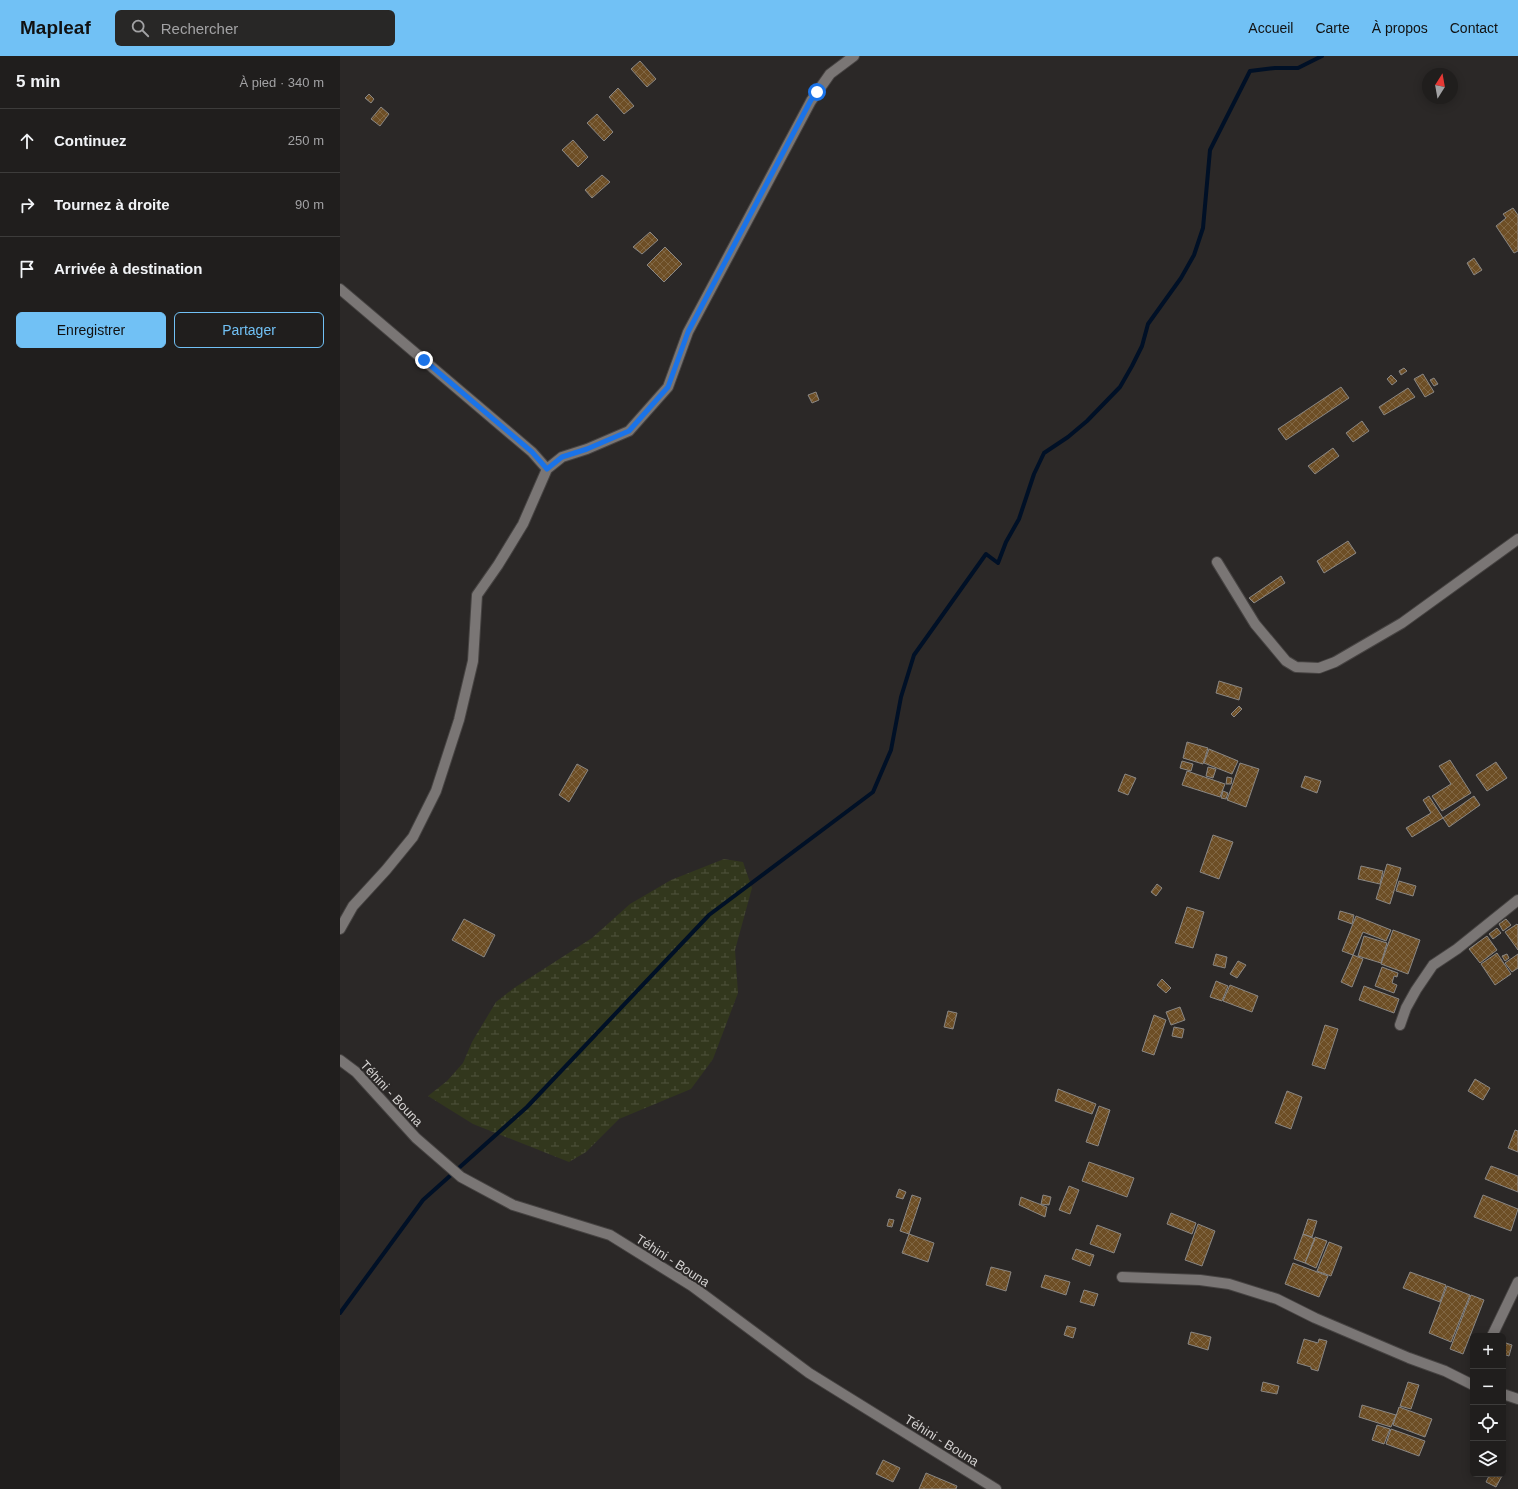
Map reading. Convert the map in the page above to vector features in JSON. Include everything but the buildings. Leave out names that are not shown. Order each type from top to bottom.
[{"type":"street","points":[[340,929],[353,906],[386,870],[413,837],[436,791],[459,720],[473,661],[477,595],[498,565],[523,524],[547,469],[562,457],[587,449],[629,431],[668,387],[688,332],[811,100],[830,74],[854,56]]},
{"type":"street","points":[[340,289],[532,452],[547,469]]},
{"type":"street","points":[[1217,562],[1254,624],[1286,661],[1296,667],[1319,668],[1335,662],[1402,623],[1518,539]]},
{"type":"street","points":[[1400,1025],[1406,1008],[1433,965],[1457,949],[1518,900]]},
{"type":"street","name":"Téhini - Bouna","points":[[340,1060],[356,1072],[416,1138],[461,1177],[513,1205],[610,1234],[692,1286],[809,1373],[996,1489]]},
{"type":"street","points":[[1122,1277],[1200,1280],[1229,1284],[1277,1299],[1314,1318],[1409,1358],[1439,1368],[1470,1384]]},
{"type":"street","points":[[1493,1333],[1518,1282]]},
{"type":"street","points":[[1506,1395],[1518,1399]]},
{"type":"green space","points":[[724,859],[743,862],[752,888],[735,950],[738,993],[713,1059],[691,1089],[619,1119],[586,1152],[569,1162],[473,1124],[428,1096],[447,1081],[463,1063],[472,1042],[496,1002],[514,988],[592,938],[630,904],[671,880]]},
{"type":"waterway","points":[[340,1313],[423,1200],[527,1107],[709,915],[873,792],[891,750],[901,697],[914,655],[986,554],[998,563],[1006,542],[1019,519],[1034,474],[1044,453],[1068,437],[1087,421],[1120,387],[1142,346],[1148,324],[1181,278],[1194,255],[1203,228],[1210,150],[1250,71],[1275,68],[1298,68],[1322,56]]},
{"type":"route","points":[[424,360],[532,452],[547,469],[562,457],[587,449],[629,431],[668,387],[688,332],[811,100],[817,92]]}]
